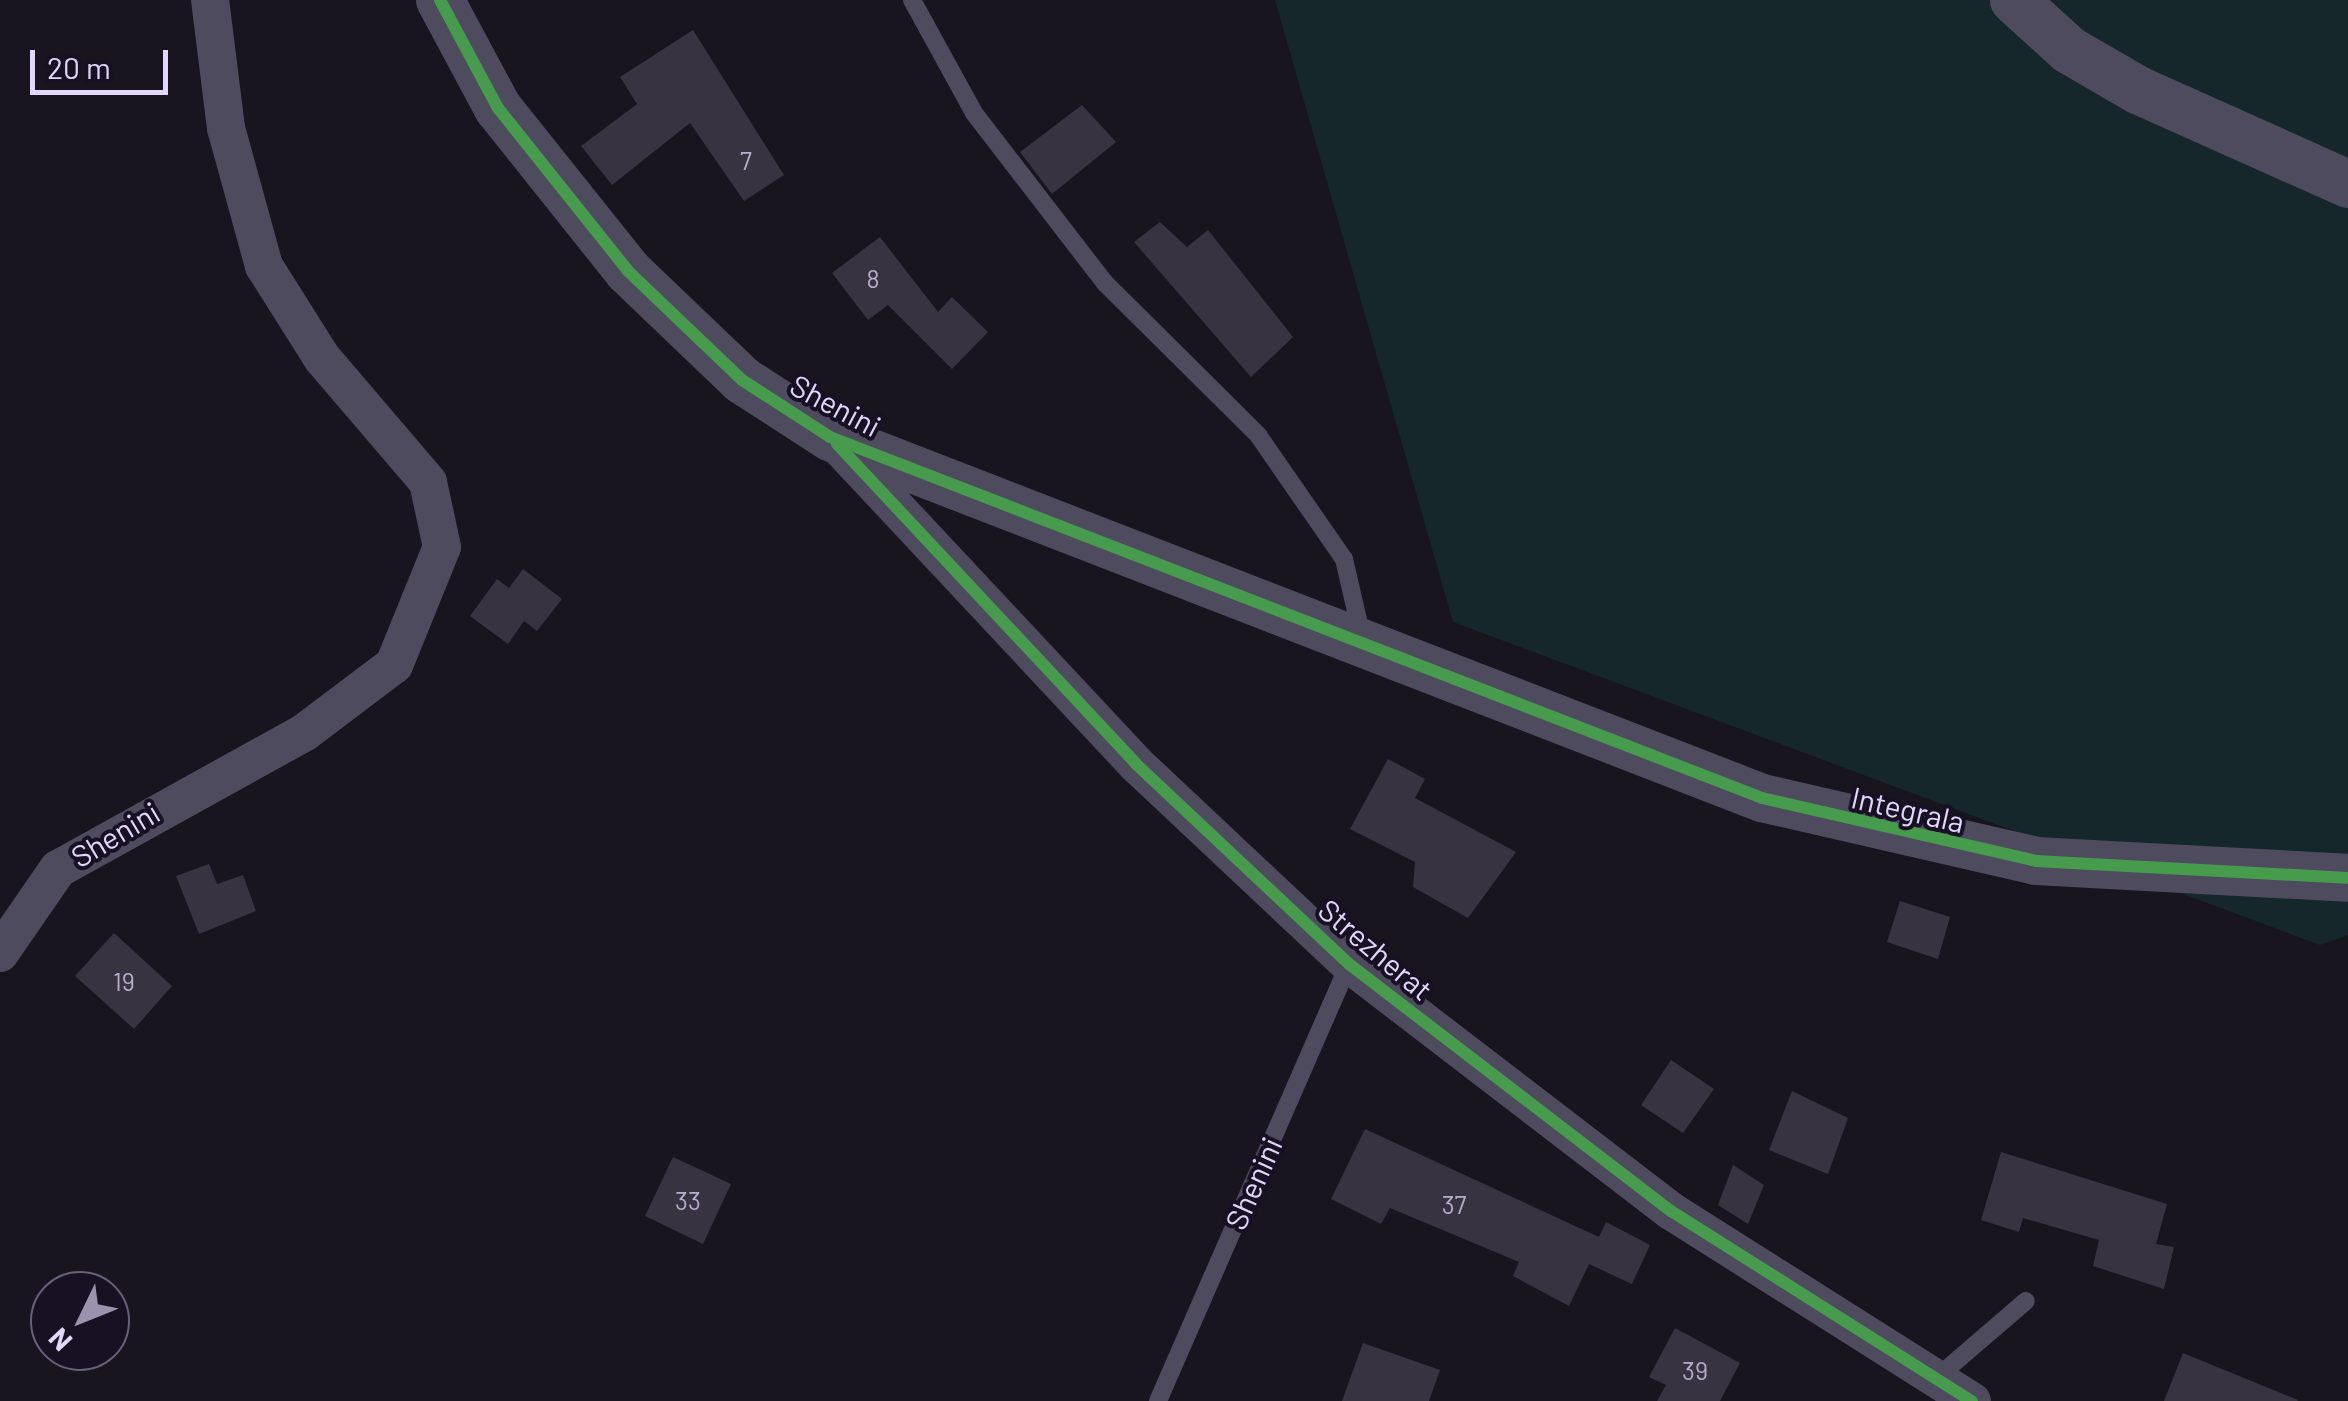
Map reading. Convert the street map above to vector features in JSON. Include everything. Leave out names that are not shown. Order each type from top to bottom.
[{"type":"street","name":"Shenini","points":[[0,953],[58,869],[305,732],[394,665],[442,547],[428,482],[322,358],[264,266],[226,128],[210,0]]},
{"type":"street","name":"Shenini","points":[[440,0],[498,108],[628,270],[742,380],[830,437],[1365,648]]},
{"type":"street","points":[[2014,0],[2070,50],[2138,90],[2348,184]]},
{"type":"street","name":"Strezherat","points":[[830,437],[1136,764],[1349,964],[1670,1211],[1933,1381],[1972,1401]]},
{"type":"street","name":"Integrala","points":[[1365,648],[1682,772],[1952,847],[2139,872],[2348,878]]},
{"type":"lane","points":[[912,0],[974,113],[1104,283],[1258,434],[1344,559],[1365,648]]},
{"type":"lane","name":"Shenini","points":[[1158,1401],[1349,964]]},
{"type":"lane","points":[[1933,1381],[2026,1301]]},
{"type":"shaded area","points":[[1275,0],[2348,0],[2348,935],[2320,945],[1453,622]]},
{"type":"building","points":[[693,30],[784,175],[744,201],[690,123],[612,185],[581,146],[637,104],[620,77]]},
{"type":"building","points":[[1082,105],[1116,142],[1052,194],[1020,152]]},
{"type":"building","points":[[1160,222],[1187,247],[1208,230],[1293,337],[1251,377],[1134,242]]},
{"type":"building","points":[[880,237],[938,312],[952,297],[988,332],[952,369],[888,305],[868,320],[832,273]]},
{"type":"building","points":[[523,569],[562,599],[537,631],[524,621],[508,644],[470,616],[497,579],[509,588]]},
{"type":"building","points":[[1388,759],[1425,779],[1415,798],[1516,852],[1468,918],[1413,887],[1415,862],[1350,829]]},
{"type":"building","points":[[209,864],[217,884],[243,875],[256,911],[199,934],[176,876]]},
{"type":"building","points":[[1900,901],[1950,917],[1938,959],[1887,942]]},
{"type":"building","points":[[114,933],[172,986],[134,1029],[75,976]]},
{"type":"building","points":[[1671,1060],[1714,1089],[1683,1133],[1641,1105]]},
{"type":"building","points":[[1792,1091],[1848,1118],[1828,1174],[1769,1150]]},
{"type":"building","points":[[1365,1129],[1599,1237],[1606,1222],[1650,1245],[1632,1284],[1589,1264],[1569,1306],[1513,1276],[1519,1262],[1390,1208],[1381,1224],[1331,1199]]},
{"type":"building","points":[[2001,1152],[2167,1204],[2156,1244],[2174,1247],[2164,1289],[2093,1266],[2099,1240],[2023,1218],[2019,1232],[1981,1220]]},
{"type":"building","points":[[673,1157],[731,1184],[703,1244],[645,1216]]},
{"type":"building","points":[[1733,1165],[1764,1185],[1748,1224],[1718,1205]]},
{"type":"building","points":[[1675,1328],[1740,1363],[1720,1401],[1657,1401],[1666,1385],[1649,1377]]},
{"type":"building","points":[[1363,1343],[1440,1370],[1429,1401],[1342,1401]]},
{"type":"building","points":[[2183,1353],[2298,1400],[2164,1401]]},
{"type":"cycle path","points":[[440,0],[498,108],[628,271],[742,380],[830,437],[1762,798],[2036,861],[2348,878]]},
{"type":"cycle path","points":[[837,444],[1136,764],[1349,964],[1671,1211],[1972,1401]]}]
